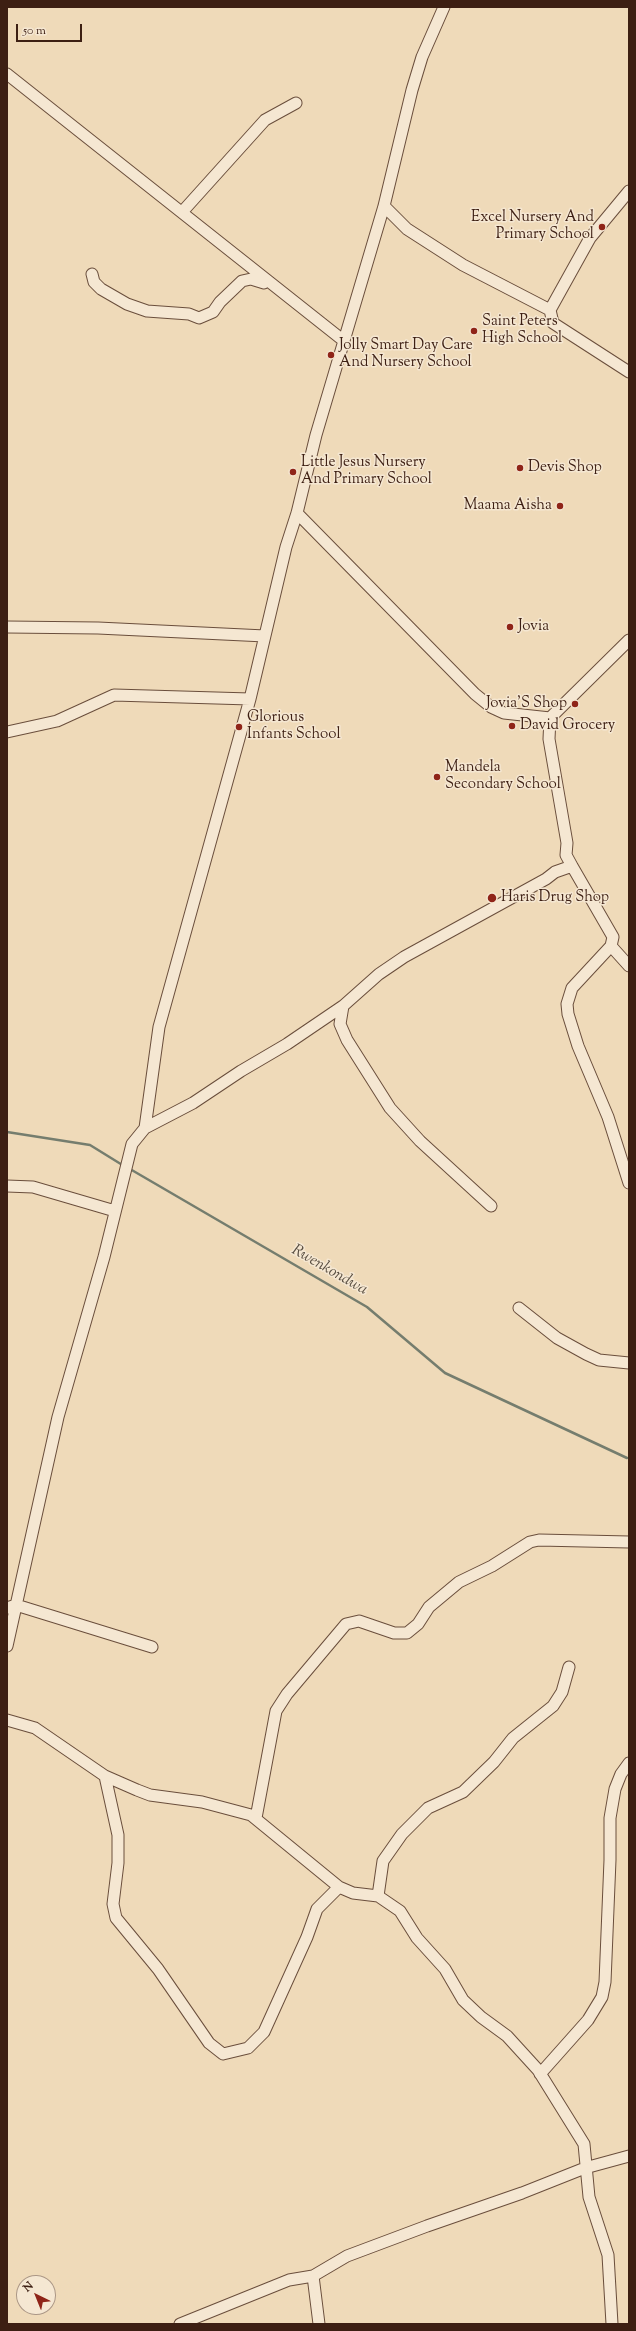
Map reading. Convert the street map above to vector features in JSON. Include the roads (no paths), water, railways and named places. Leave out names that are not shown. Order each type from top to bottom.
[{"type":"street","points":[[146,1128],[159,1027],[250,699],[286,547],[297,513],[316,435],[384,206],[412,90],[422,57],[444,7]]},
{"type":"street","points":[[7,74],[35,98],[183,211],[271,285],[344,341]]},
{"type":"street","points":[[183,211],[265,120],[296,103]]},
{"type":"street","points":[[629,191],[590,238],[550,310],[553,323],[629,372]]},
{"type":"street","points":[[384,206],[407,229],[451,257],[550,310]]},
{"type":"street","points":[[92,274],[94,282],[101,289],[128,304],[147,311],[189,314],[199,318],[213,312],[220,302],[245,280],[251,278],[271,285]]},
{"type":"street","points":[[297,513],[475,694],[491,707],[504,713],[550,718]]},
{"type":"street","points":[[7,626],[265,636]]},
{"type":"street","points":[[629,640],[550,718],[549,738],[567,843],[566,855],[613,937],[611,946],[572,988],[567,1004],[568,1014],[578,1046],[608,1117],[629,1183]]},
{"type":"street","points":[[7,732],[57,721],[114,695],[250,699]]},
{"type":"street","points":[[7,1646],[11,1607],[58,1417],[132,1144],[146,1128],[193,1104],[343,1006],[379,974],[404,957],[555,872],[572,866]]},
{"type":"street","points":[[611,946],[629,966]]},
{"type":"street","points":[[343,1006],[340,1024],[347,1040],[390,1108],[420,1140],[491,1206]]},
{"type":"street","points":[[7,1186],[33,1187],[115,1211]]},
{"type":"street","points":[[519,1308],[557,1338],[581,1352],[600,1360],[629,1363]]},
{"type":"street","points":[[256,1818],[276,1711],[287,1694],[346,1624],[359,1621],[394,1633],[407,1633],[418,1624],[429,1607],[459,1582],[492,1566],[530,1542],[539,1540],[629,1542]]},
{"type":"street","points":[[11,1607],[152,1647]]},
{"type":"street","points":[[378,1896],[383,1861],[402,1834],[428,1808],[463,1792],[494,1762],[513,1738],[553,1706],[562,1692],[569,1667]]},
{"type":"street","points":[[7,1720],[35,1728],[105,1776],[150,1795],[202,1802],[243,1812],[256,1818],[339,1887],[353,1893],[378,1896],[390,1903],[406,1918],[417,1938],[445,1969],[463,2000],[517,2045],[540,2074],[584,2144],[586,2150],[585,2168],[590,2204],[608,2255],[612,2324]]},
{"type":"street","points":[[540,2074],[588,2020],[602,1996],[605,1982],[610,1818],[615,1789],[621,1774],[629,1763]]},
{"type":"street","points":[[105,1776],[118,1835],[118,1864],[114,1904],[116,1918],[158,1969],[209,2043],[223,2054],[248,2048],[264,2032],[307,1937],[317,1909],[339,1887]]},
{"type":"street","points":[[180,2324],[289,2280],[313,2276],[347,2256],[585,2168],[629,2156]]},
{"type":"street","points":[[313,2276],[319,2324]]},
{"type":"waterway","name":"Rwenkondwa","points":[[7,1132],[90,1145],[124,1166]]},
{"type":"waterway","name":"Rwenkondwa","points":[[130,1169],[367,1307],[445,1373],[627,1458]]},
{"type":"place","name":"Excel Nursery And Primary School","points":[[602,227]]},
{"type":"place","name":"Saint Peters High School","points":[[474,331]]},
{"type":"place","name":"Jolly Smart Day Care And Nursery School","points":[[331,355]]},
{"type":"place","name":"Devis Shop","points":[[520,468]]},
{"type":"place","name":"Little Jesus Nursery And Primary School","points":[[293,472]]},
{"type":"place","name":"Maama Aisha","points":[[560,506]]},
{"type":"place","name":"Jovia","points":[[510,627]]},
{"type":"place","name":"Jovia'S Shop","points":[[575,704]]},
{"type":"place","name":"David Grocery","points":[[512,726]]},
{"type":"place","name":"Glorious Infants School","points":[[239,727]]},
{"type":"place","name":"Mandela Secondary School","points":[[437,777]]},
{"type":"place","name":"Haris Drug Shop","points":[[492,898]]}]
